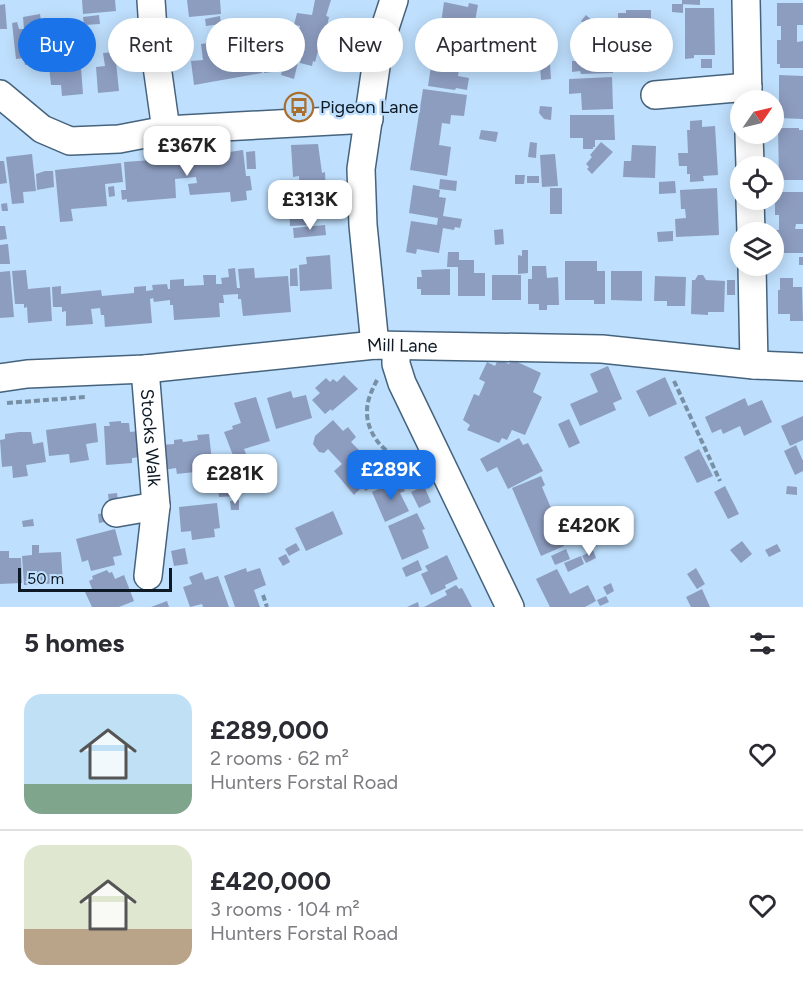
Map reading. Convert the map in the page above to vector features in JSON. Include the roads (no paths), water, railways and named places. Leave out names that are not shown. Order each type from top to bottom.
[{"type":"street","points":[[151,0],[154,45],[166,130]]},
{"type":"street","points":[[394,0],[378,46],[361,169],[363,225],[389,352],[510,607]]},
{"type":"street","points":[[746,0],[748,90]]},
{"type":"street","points":[[0,94],[42,129],[70,141],[119,139],[166,130],[369,119]]},
{"type":"street","points":[[655,95],[730,94]]},
{"type":"street","points":[[752,276],[754,365]]},
{"type":"street","name":"Mill Lane","points":[[0,378],[27,374],[145,369],[389,352],[602,349],[754,365],[803,367]]},
{"type":"street","name":"Stocks Walk","points":[[145,369],[156,506],[148,576]]},
{"type":"street","name":"Stocks Walk","points":[[116,513],[156,506]]},
{"type":"place","name":"Pigeon Lane","points":[[299,107]]}]
